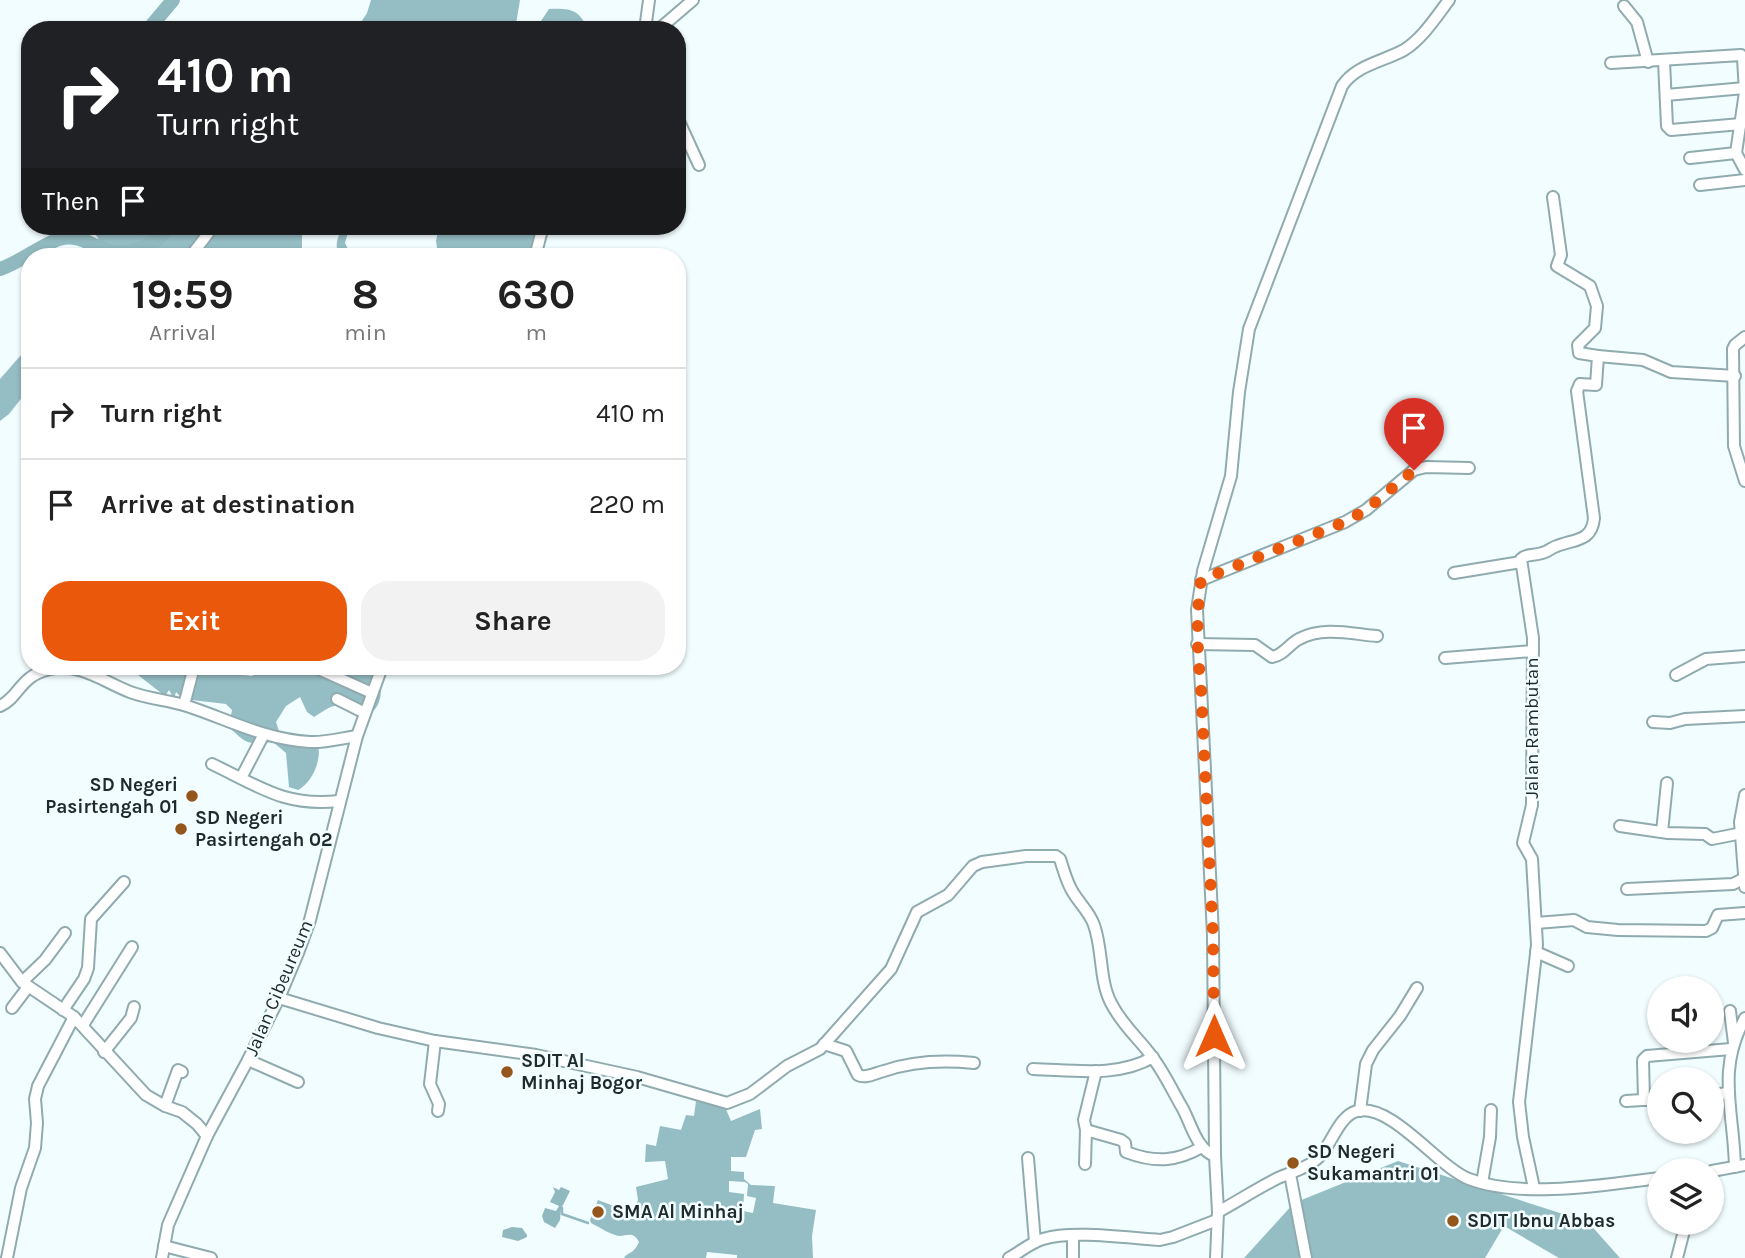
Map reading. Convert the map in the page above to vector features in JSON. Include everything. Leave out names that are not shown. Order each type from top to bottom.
[{"type":"street","points":[[646,21],[649,0]]},
{"type":"street","points":[[668,21],[693,0]]},
{"type":"street","points":[[1216,1258],[1218,1216],[1213,935],[1197,644],[1197,610],[1201,580],[1231,477],[1239,392],[1252,320],[1342,86],[1358,70],[1403,50],[1416,41],[1449,0]]},
{"type":"street","points":[[1624,6],[1637,22],[1648,62]]},
{"type":"street","points":[[1611,63],[1741,55],[1744,58],[1745,88],[1737,153],[1745,170]]},
{"type":"street","points":[[1664,61],[1668,126],[1671,130],[1741,124]]},
{"type":"street","points":[[1666,95],[1745,88]]},
{"type":"street","points":[[686,137],[699,165]]},
{"type":"street","points":[[1690,158],[1737,153]]},
{"type":"street","points":[[1700,184],[1745,180]]},
{"type":"street","points":[[1553,197],[1561,255],[1557,266],[1590,286],[1597,306],[1595,328],[1578,345],[1579,353],[1647,361],[1671,372],[1738,381]]},
{"type":"street","points":[[1745,337],[1737,342],[1733,349],[1738,381],[1734,446],[1745,481]]},
{"type":"street","points":[[1454,573],[1521,562],[1526,555],[1576,542],[1590,532],[1594,518],[1577,391],[1580,384],[1595,385],[1598,356]]},
{"type":"street","points":[[1201,580],[1345,522],[1366,510],[1414,470],[1426,467],[1469,468]]},
{"type":"street","name":"Jalan Rambutan","points":[[1521,562],[1533,651],[1532,805],[1522,843],[1532,859],[1536,952],[1519,1102],[1522,1137],[1534,1188]]},
{"type":"street","points":[[1197,644],[1255,645],[1272,657],[1279,656],[1297,640],[1313,633],[1377,636]]},
{"type":"street","points":[[1445,658],[1533,651]]},
{"type":"street","points":[[1676,675],[1706,659],[1745,656]]},
{"type":"street","points":[[0,706],[9,702],[21,684],[36,675]]},
{"type":"street","points":[[96,675],[139,695],[184,705],[264,734],[311,742],[357,736]]},
{"type":"street","points":[[184,705],[192,675]]},
{"type":"street","points":[[333,675],[372,692]]},
{"type":"street","name":"Jalan Cibeureum","points":[[162,1258],[168,1225],[207,1136],[279,998],[310,920],[357,736],[379,675]]},
{"type":"street","points":[[337,698],[365,713]]},
{"type":"street","points":[[1653,722],[1671,723],[1685,719],[1745,716]]},
{"type":"street","points":[[241,778],[264,734]]},
{"type":"street","points":[[212,764],[296,802],[339,801]]},
{"type":"street","points":[[1661,832],[1667,783]]},
{"type":"street","points":[[1745,795],[1740,822],[1745,887]]},
{"type":"street","points":[[1620,826],[1661,832],[1705,834],[1712,839],[1742,833]]},
{"type":"street","points":[[279,998],[326,1014],[435,1041],[536,1055],[637,1077],[727,1103],[750,1094],[787,1066],[815,1053],[891,969],[917,912],[948,895],[973,866],[994,860],[1054,856],[1060,859],[1073,893],[1093,923],[1105,988],[1110,1001],[1124,1026],[1153,1057],[1202,1147],[1215,1156]]},
{"type":"street","points":[[1627,890],[1733,884],[1745,878]]},
{"type":"street","points":[[64,1010],[88,968],[91,919],[124,882]]},
{"type":"street","points":[[1536,923],[1574,920],[1587,927],[1618,930],[1706,931],[1712,928],[1718,915],[1745,913]]},
{"type":"street","points":[[12,1009],[25,984],[65,933]]},
{"type":"street","points":[[7,1258],[20,1188],[35,1148],[35,1099],[38,1086],[78,1021],[132,947]]},
{"type":"street","points":[[1536,952],[1568,966]]},
{"type":"street","points":[[0,953],[25,984],[78,1021],[146,1095],[182,1112],[207,1136]]},
{"type":"street","points":[[1360,1111],[1366,1064],[1417,988]]},
{"type":"street","points":[[104,1052],[131,1018],[134,1007]]},
{"type":"street","points":[[1730,1011],[1732,1046],[1728,1068],[1728,1093],[1740,1166]]},
{"type":"street","points":[[1732,1046],[1745,1018]]},
{"type":"street","points":[[435,1041],[430,1084],[437,1099],[438,1111]]},
{"type":"street","points":[[824,1044],[846,1051],[858,1075],[863,1077],[929,1062],[974,1063]]},
{"type":"street","points":[[1644,1100],[1643,1060],[1647,1056],[1732,1046]]},
{"type":"street","points":[[1033,1069],[1096,1071],[1142,1062],[1153,1057]]},
{"type":"street","points":[[248,1060],[298,1082]]},
{"type":"street","points":[[165,1106],[178,1070],[182,1072]]},
{"type":"street","points":[[1085,1164],[1084,1120],[1096,1071]]},
{"type":"street","points":[[1724,1094],[1728,1093]]},
{"type":"street","points":[[1626,1101],[1647,1100]]},
{"type":"street","points":[[1482,1183],[1490,1138],[1491,1110]]},
{"type":"street","points":[[1009,1258],[1035,1241],[1050,1237],[1160,1240],[1173,1237],[1218,1216],[1318,1158],[1346,1118],[1360,1111],[1377,1115],[1402,1127],[1454,1172],[1482,1183],[1534,1188],[1597,1186],[1647,1180]]},
{"type":"street","points":[[1086,1130],[1121,1140],[1125,1143],[1126,1152],[1147,1158],[1177,1159],[1202,1147]]},
{"type":"street","points":[[1028,1158],[1035,1241]]},
{"type":"street","points":[[1290,1174],[1306,1258]]},
{"type":"street","points":[[1677,1258],[1683,1235]]},
{"type":"street","points":[[1073,1236],[1073,1258]]},
{"type":"street","points":[[164,1245],[211,1258]]},
{"type":"shaded area","points":[[371,0],[520,0],[516,21],[362,21]]},
{"type":"shaded area","points":[[549,9],[562,9],[573,11],[583,21],[541,21]]},
{"type":"shaded area","points":[[96,235],[302,235],[302,248],[102,248]]},
{"type":"shaded area","points":[[339,235],[347,235],[345,243],[348,248],[337,248]]},
{"type":"shaded area","points":[[437,235],[544,235],[537,248],[437,248]]},
{"type":"shaded area","points":[[21,355],[21,399],[0,421],[0,379]]},
{"type":"shaded area","points":[[138,675],[376,675],[381,689],[374,710],[359,718],[336,706],[314,717],[307,712],[300,697],[286,706],[276,722],[279,731],[287,735],[315,738],[319,751],[313,774],[298,790],[289,787],[286,753],[273,742],[252,743],[240,737],[229,727],[232,710],[226,704],[183,699],[176,692],[174,699],[169,690],[165,696]]},
{"type":"shaded area","points":[[696,1101],[725,1107],[731,1121],[760,1109],[762,1129],[755,1130],[746,1157],[731,1157],[731,1171],[744,1172],[744,1179],[751,1185],[775,1186],[773,1203],[816,1210],[812,1236],[813,1258],[737,1258],[737,1255],[707,1252],[706,1258],[624,1258],[639,1242],[635,1236],[619,1236],[591,1223],[598,1200],[632,1213],[638,1200],[636,1187],[668,1179],[665,1161],[645,1162],[646,1144],[656,1146],[660,1126],[681,1130],[686,1115],[694,1116]],"holes":[[[729,1181],[748,1184],[747,1196],[756,1198],[753,1213],[743,1211],[744,1194],[729,1192]]]},
{"type":"shaded area","points":[[1398,1161],[1588,1222],[1620,1258],[1559,1258],[1504,1226],[1485,1258],[1244,1258],[1294,1203]]},
{"type":"shaded area","points":[[553,1187],[570,1191],[555,1228],[544,1222],[542,1216],[545,1208],[556,1211],[559,1206],[550,1202],[555,1192]]},
{"type":"shaded area","points":[[522,1228],[527,1237],[518,1241],[502,1237],[503,1230]]},
{"type":"waterway","points":[[155,21],[173,0]]},
{"type":"waterway","points":[[139,248],[162,235]]},
{"type":"waterway","points":[[41,248],[66,238],[80,239],[102,248]]},
{"type":"waterway","points":[[0,269],[21,259]]},
{"type":"waterway","points":[[562,1208],[562,1214],[588,1223]]},
{"type":"place","name":"SD Negeri Pasirtengah 01","points":[[192,796]]},
{"type":"place","name":"SD Negeri Pasirtengah 02","points":[[181,829]]},
{"type":"place","name":"SDIT Al Minhaj Bogor","points":[[507,1072]]},
{"type":"place","name":"SD Negeri Sukamantri 01","points":[[1293,1163]]},
{"type":"place","name":"SMA Al Minhaj","points":[[598,1212]]},
{"type":"place","name":"SDIT Ibnu Abbas","points":[[1453,1221]]},
{"type":"route","points":[[1214,1036],[1213,935],[1197,650],[1197,610],[1201,580],[1345,522],[1366,510],[1414,470]]}]
